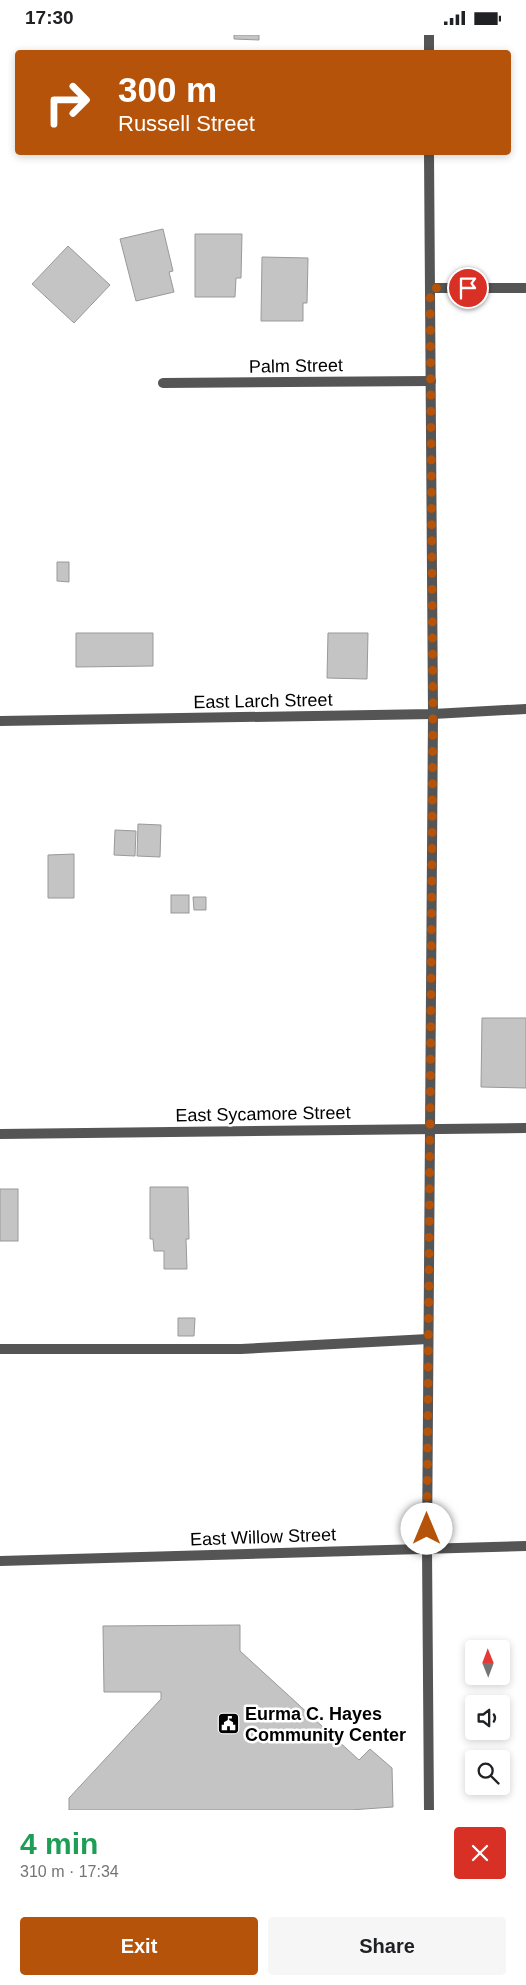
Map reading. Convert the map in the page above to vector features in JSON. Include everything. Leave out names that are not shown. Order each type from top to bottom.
[{"type":"street","points":[[429,35],[429,50]]},
{"type":"street","points":[[429,1810],[427,1548],[433,714],[430,155]]},
{"type":"street","points":[[430,288],[526,288]]},
{"type":"street","name":"Palm Street","points":[[162,383],[431,381]]},
{"type":"street","name":"East Larch Street","points":[[0,721],[433,714],[526,709]]},
{"type":"street","name":"East Sycamore Street","points":[[0,1134],[526,1128]]},
{"type":"street","points":[[0,1349],[241,1349],[428,1339]]},
{"type":"street","name":"East Willow Street","points":[[0,1561],[526,1546]]},
{"type":"building","points":[[234,35],[259,35],[259,40],[234,39]]},
{"type":"building","points":[[163,229],[173,271],[169,272],[174,292],[136,301],[120,239]]},
{"type":"building","points":[[195,234],[242,234],[241,278],[236,278],[235,297],[195,297]]},
{"type":"building","points":[[68,246],[110,285],[74,323],[32,284]]},
{"type":"building","points":[[262,257],[308,258],[307,303],[303,303],[303,321],[261,321]]},
{"type":"building","points":[[57,562],[69,562],[69,582],[57,581]]},
{"type":"building","points":[[76,633],[153,633],[153,666],[76,667]]},
{"type":"building","points":[[328,633],[368,633],[367,679],[327,678]]},
{"type":"building","points":[[138,824],[161,825],[160,857],[137,856]]},
{"type":"building","points":[[115,830],[136,831],[135,856],[114,855]]},
{"type":"building","points":[[74,854],[74,898],[48,898],[48,855]]},
{"type":"building","points":[[171,895],[189,895],[189,913],[171,913]]},
{"type":"building","points":[[193,897],[206,897],[206,910],[194,910]]},
{"type":"building","points":[[482,1018],[526,1018],[526,1088],[481,1087]]},
{"type":"building","points":[[150,1187],[188,1187],[189,1239],[186,1239],[187,1269],[164,1269],[164,1251],[154,1251],[153,1239],[150,1239]]},
{"type":"building","points":[[0,1189],[18,1189],[18,1241],[0,1241]]},
{"type":"building","points":[[178,1318],[195,1318],[194,1336],[178,1336]]},
{"type":"building","name":"Eurma C. Hayes Community Center","points":[[240,1625],[240,1651],[359,1760],[370,1749],[392,1768],[393,1807],[350,1810],[69,1810],[69,1798],[161,1699],[161,1692],[104,1692],[103,1626]]},
{"type":"place","name":"Eurma C. Hayes Community Center","points":[[229,1724]]},
{"type":"route","points":[[427,1529],[433,714],[430,288],[468,288]]}]
